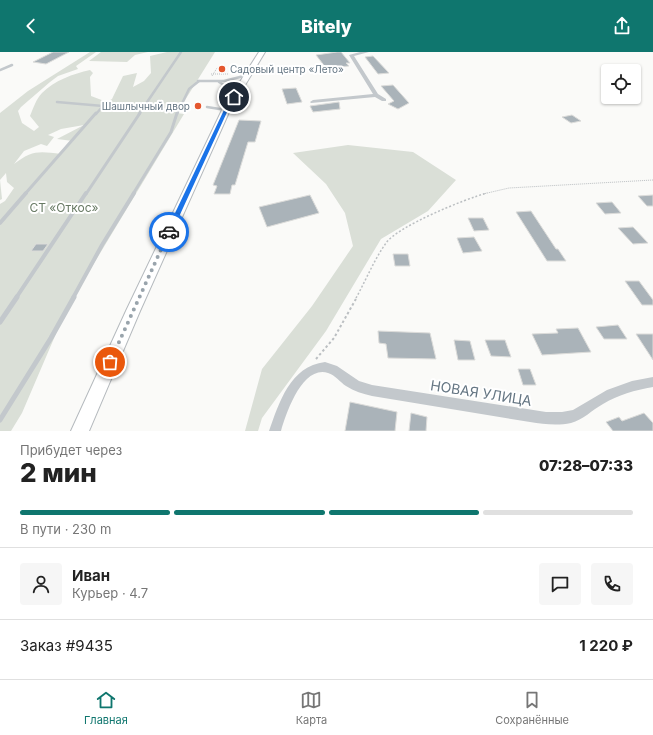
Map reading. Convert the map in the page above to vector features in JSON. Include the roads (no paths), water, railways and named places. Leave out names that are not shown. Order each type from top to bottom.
[{"type":"main road","points":[[80,431],[133,311],[230,103],[262,52]]},
{"type":"street","points":[[365,52],[351,55],[376,95],[384,100]]},
{"type":"street","points":[[313,102],[376,95]]},
{"type":"street","name":"НОВАЯ УЛИЦА","points":[[275,431],[283,407],[297,381],[305,373],[327,367],[357,386],[425,400],[538,417],[558,418],[570,417],[583,412],[599,400],[640,383],[653,382]]},
{"type":"lane","points":[[0,322],[181,52]]},
{"type":"lane","points":[[0,70],[12,64]]},
{"type":"lane","points":[[193,80],[216,82],[229,81],[248,75]]},
{"type":"lane","points":[[0,420],[51,338],[102,245],[171,132],[175,116],[192,85],[199,81]]},
{"type":"lane","points":[[206,107],[230,103],[226,85],[216,82]]},
{"type":"lane","points":[[0,223],[103,106],[57,102]]},
{"type":"place","name":"Садовый центр «Лето»","points":[[222,69]]},
{"type":"place","name":"Шашлычный двор","points":[[198,106]]},
{"type":"park label","name":"СТ «Откос»","points":[[64,208]]}]
